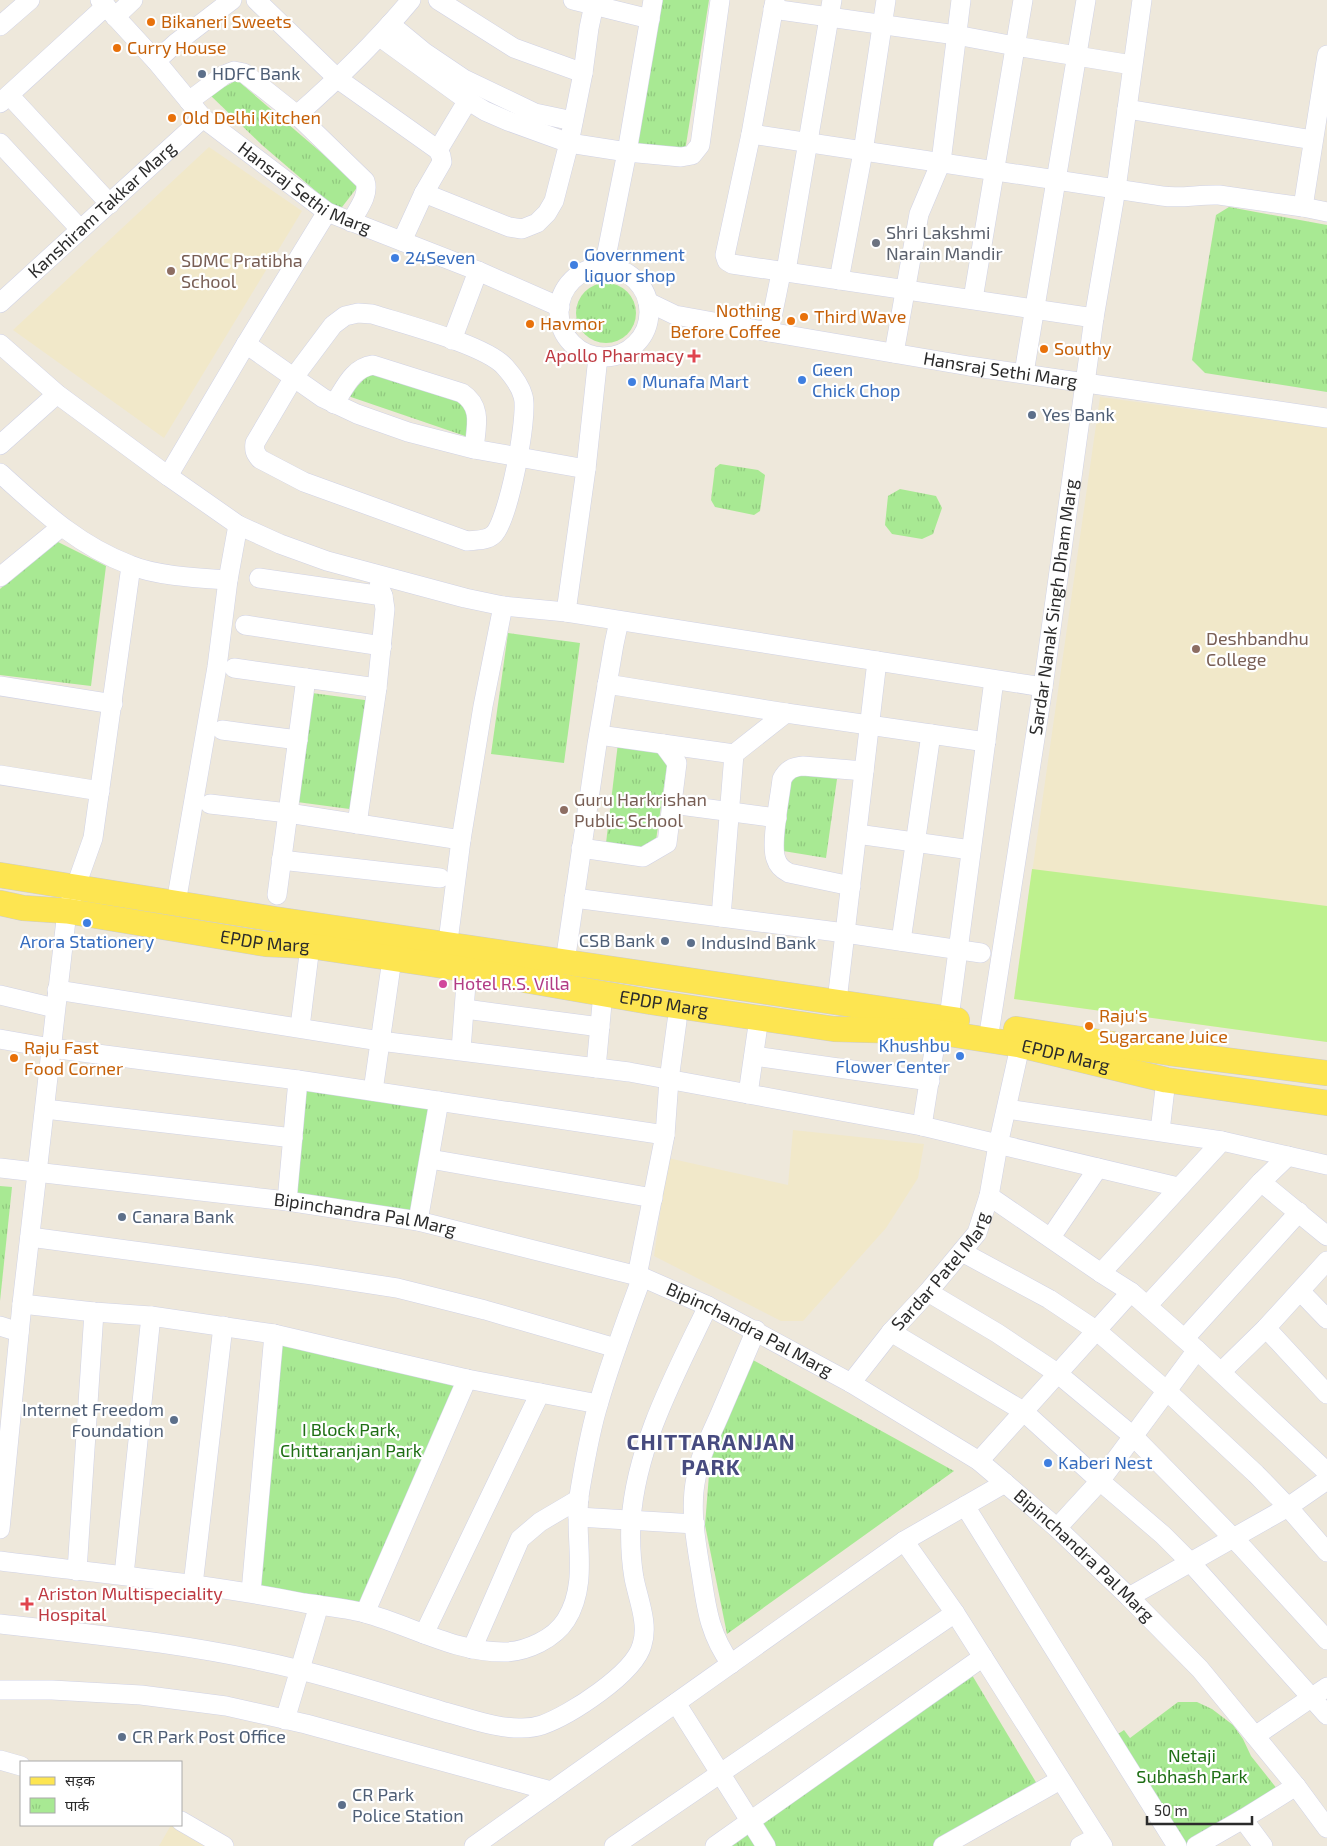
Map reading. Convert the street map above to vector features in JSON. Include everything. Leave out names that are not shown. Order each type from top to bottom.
[{"type":"main road","name":"EPDP Marg","points":[[0,875],[176,903],[603,993],[759,1018],[834,1029],[943,1025]]},
{"type":"main road","name":"EPDP Marg","points":[[0,903],[23,908],[67,911],[266,944],[310,946],[392,959],[565,962],[837,1001],[943,1025],[1022,1038],[1170,1053],[1327,1073]]},
{"type":"main road","name":"EPDP Marg","points":[[1022,1038],[1166,1080],[1327,1103]]},
{"type":"street","points":[[0,26],[30,0]]},
{"type":"street","points":[[110,204],[4,99],[107,8],[133,0]]},
{"type":"street","points":[[156,61],[176,43],[232,0]]},
{"type":"street","points":[[256,0],[338,79],[438,150],[442,162],[424,193],[402,241]]},
{"type":"street","points":[[297,115],[338,79],[385,31],[411,0]]},
{"type":"street","points":[[438,0],[514,48],[583,73]]},
{"type":"street","points":[[573,0],[594,2],[650,18]]},
{"type":"street","points":[[604,267],[627,152],[653,0]]},
{"type":"street","points":[[385,31],[468,100],[485,111],[508,121],[569,143],[627,152],[681,157],[692,155],[700,145],[720,0]]},
{"type":"street","points":[[840,280],[863,152],[886,0]]},
{"type":"street","points":[[894,353],[907,290],[919,214],[941,162],[961,0]]},
{"type":"street","points":[[973,299],[1023,0]]},
{"type":"street","points":[[1024,373],[1086,0]]},
{"type":"street","name":"Sardar Nanak Singh Dham Marg","points":[[989,1033],[1043,687],[1094,318],[1116,189],[1142,0]]},
{"type":"street","points":[[424,193],[509,227],[522,229],[536,223],[547,213],[554,200],[569,143],[583,73],[594,2]]},
{"type":"street","points":[[1094,318],[732,264],[725,255],[751,134],[774,5],[830,9],[881,25],[956,35],[1132,65]]},
{"type":"street","name":"Hansraj Sethi Marg","points":[[107,8],[156,61],[203,118],[327,212],[478,271],[560,307]]},
{"type":"street","points":[[769,332],[780,278],[786,271],[830,9]]},
{"type":"street","points":[[385,31],[424,52],[464,79],[535,113],[573,121]]},
{"type":"street","points":[[1303,207],[1327,56]]},
{"type":"street","points":[[189,100],[224,75],[234,71],[244,73],[297,115],[365,182],[367,187],[366,193],[351,222]]},
{"type":"street","points":[[438,150],[468,100]]},
{"type":"street","points":[[1127,109],[1314,140]]},
{"type":"street","name":"Kanshiram Takkar Marg","points":[[0,303],[203,118]]},
{"type":"street","points":[[751,134],[1172,198],[1206,194],[1327,212]]},
{"type":"street","points":[[0,143],[80,229]]},
{"type":"street","points":[[168,476],[327,212]]},
{"type":"street","points":[[604,267],[617,269],[631,276],[642,287],[648,302],[650,315],[647,327],[640,341],[628,351],[613,356],[598,357],[585,353],[573,345],[565,334],[560,321],[560,307],[563,294],[570,283],[592,269],[604,267]]},
{"type":"street","points":[[452,340],[478,271]]},
{"type":"street","name":"Hansraj Sethi Marg","points":[[648,302],[675,315],[769,332],[894,353],[1327,418]]},
{"type":"street","points":[[358,313],[372,314],[452,340],[488,354],[503,365],[516,379],[524,397],[524,419],[518,457],[507,505],[493,535],[481,540],[467,540],[447,534],[304,482],[260,459],[254,449],[255,443],[294,377],[333,325],[344,316],[358,313]]},
{"type":"street","points":[[647,327],[675,315]]},
{"type":"street","points":[[0,344],[57,394],[168,476],[238,524],[280,544],[327,561],[465,598],[503,606],[566,612],[1043,687]]},
{"type":"street","points":[[246,344],[334,404],[357,414],[408,432],[474,449],[586,469]]},
{"type":"street","points":[[566,612],[586,469],[598,357]]},
{"type":"street","points":[[334,404],[351,377],[365,366],[373,365],[454,390],[470,398],[475,405],[477,415],[474,449]]},
{"type":"street","points":[[0,445],[57,394]]},
{"type":"street","points":[[0,473],[61,528],[131,566],[172,575],[228,580]]},
{"type":"street","points":[[176,903],[217,667],[228,580],[238,524]]},
{"type":"street","points":[[0,577],[61,528]]},
{"type":"street","points":[[0,1529],[6,1398],[19,1332],[67,911],[93,838],[131,566]]},
{"type":"street","points":[[357,824],[378,688],[385,609],[383,596],[373,572]]},
{"type":"street","points":[[259,578],[383,596]]},
{"type":"street","points":[[460,1050],[465,1009],[453,960],[461,840],[483,706],[503,606]]},
{"type":"street","points":[[565,962],[598,740],[619,621]]},
{"type":"street","points":[[245,625],[382,646]]},
{"type":"street","points":[[837,1001],[876,661]]},
{"type":"street","points":[[234,668],[378,688]]},
{"type":"street","points":[[277,895],[306,678]]},
{"type":"street","points":[[922,1126],[957,949],[994,680]]},
{"type":"street","points":[[607,684],[786,713],[986,742]]},
{"type":"street","points":[[0,686],[112,704]]},
{"type":"street","points":[[598,740],[663,744],[734,754],[786,713]]},
{"type":"street","points":[[222,730],[298,740]]},
{"type":"street","points":[[901,941],[931,734]]},
{"type":"street","points":[[582,848],[643,857],[668,843],[677,763],[663,744]]},
{"type":"street","points":[[721,917],[734,754]]},
{"type":"street","points":[[851,886],[789,873],[781,869],[776,860],[774,848],[777,818],[782,780],[787,771],[794,767],[803,766],[864,771]]},
{"type":"street","points":[[0,775],[100,791]]},
{"type":"street","points":[[210,804],[288,813],[461,840]]},
{"type":"street","points":[[672,804],[777,818]]},
{"type":"street","points":[[857,834],[971,850]]},
{"type":"street","points":[[281,860],[440,878]]},
{"type":"street","points":[[574,898],[845,933],[981,953]]},
{"type":"street","points":[[300,1027],[310,946]]},
{"type":"street","points":[[373,1091],[392,959]]},
{"type":"street","points":[[596,1068],[603,993]]},
{"type":"street","points":[[0,995],[56,999],[300,1027],[380,1041],[596,1068],[922,1126],[1178,1187]]},
{"type":"street","points":[[465,1009],[600,1027]]},
{"type":"street","points":[[748,1094],[759,1018]]},
{"type":"street","points":[[0,1561],[251,1592],[364,1613],[472,1649],[508,1652],[533,1647],[553,1634],[566,1621],[575,1597],[580,1566],[578,1508],[598,1404],[639,1276],[665,1136],[669,1080],[677,1022]]},
{"type":"street","name":"Sardar Patel Marg","points":[[851,1383],[891,1332],[928,1292],[977,1233],[989,1196],[998,1145],[1022,1038]]},
{"type":"street","points":[[0,1039],[51,1048],[298,1080],[665,1136]]},
{"type":"street","points":[[754,1056],[930,1081]]},
{"type":"street","points":[[287,1201],[298,1080]]},
{"type":"street","points":[[1160,1130],[1166,1080]]},
{"type":"street","points":[[418,1221],[439,1101]]},
{"type":"street","points":[[1007,1108],[1222,1141],[1327,1165]]},
{"type":"street","points":[[45,1109],[293,1138]]},
{"type":"street","points":[[1101,1273],[1222,1141]]},
{"type":"street","points":[[1148,1306],[1261,1182],[1288,1156]]},
{"type":"street","points":[[430,1159],[653,1198]]},
{"type":"street","name":"Bipinchandra Pal Marg","points":[[0,1168],[287,1201],[418,1221],[639,1276],[708,1306],[756,1330],[851,1383],[979,1461],[1057,1528],[1200,1669],[1296,1786],[1327,1828]]},
{"type":"street","points":[[1051,1237],[1098,1168]]},
{"type":"street","points":[[1261,1182],[1327,1236]]},
{"type":"street","points":[[989,1196],[1131,1292],[1191,1344],[1327,1472]]},
{"type":"street","points":[[1057,1528],[1100,1481],[1134,1437],[1168,1392],[1191,1344],[1299,1212]]},
{"type":"street","points":[[30,1237],[397,1288],[485,1310],[616,1348]]},
{"type":"street","points":[[962,1252],[1049,1299],[1097,1331],[1168,1392],[1288,1507],[1327,1552]]},
{"type":"street","points":[[1221,1372],[1266,1328],[1327,1261]]},
{"type":"street","points":[[928,1292],[1056,1373],[1134,1437],[1325,1635]]},
{"type":"street","points":[[979,1461],[1056,1373],[1097,1331],[1131,1292]]},
{"type":"street","points":[[1300,1292],[1327,1319]]},
{"type":"street","points":[[22,1304],[151,1316],[274,1334],[467,1379],[598,1404]]},
{"type":"street","points":[[0,1624],[140,1639],[217,1652],[299,1670],[485,1723],[518,1728],[539,1726],[560,1717],[628,1669],[637,1657],[643,1643],[644,1623],[634,1576],[631,1543],[631,1521],[636,1482],[670,1386],[708,1306]]},
{"type":"street","points":[[77,1570],[94,1312]]},
{"type":"street","points":[[124,1575],[151,1316]]},
{"type":"street","points":[[0,1326],[19,1332]]},
{"type":"street","points":[[193,1584],[223,1326]]},
{"type":"street","points":[[1266,1328],[1327,1394]]},
{"type":"street","points":[[732,1664],[720,1648],[709,1620],[694,1524],[696,1479],[703,1450],[756,1330]]},
{"type":"street","points":[[891,1332],[1023,1410],[1100,1481],[1163,1535],[1319,1692],[1327,1714]]},
{"type":"street","points":[[251,1592],[274,1334]]},
{"type":"street","points":[[364,1613],[467,1379]]},
{"type":"street","points":[[424,1634],[540,1393]]},
{"type":"street","points":[[1129,1597],[1234,1539],[1288,1507],[1327,1480]]},
{"type":"street","points":[[474,1846],[904,1542],[1005,1483]]},
{"type":"street","points":[[965,1506],[1177,1846]]},
{"type":"street","points":[[472,1649],[520,1539],[540,1522],[578,1508],[631,1521],[694,1524]]},
{"type":"street","points":[[904,1542],[983,1657],[1060,1780],[1093,1843]]},
{"type":"street","points":[[285,1720],[318,1605]]},
{"type":"street","points":[[614,1846],[955,1614]]},
{"type":"street","points":[[715,1846],[983,1657]]},
{"type":"street","points":[[0,1690],[52,1690],[141,1695],[226,1706],[551,1791]]},
{"type":"street","points":[[1255,1736],[1319,1692]]},
{"type":"street","points":[[676,1703],[766,1846]]},
{"type":"street","points":[[0,1760],[20,1766]]},
{"type":"street","points":[[943,1846],[1060,1780]]},
{"type":"street","points":[[1202,1845],[1296,1786]]},
{"type":"street","points":[[1243,1819],[1263,1846]]},
{"type":"street","points":[[182,1822],[224,1846]]},
{"type":"shaded area","name":"SDMC Pratibha School","points":[[209,147],[302,211],[164,438],[13,330]]},
{"type":"shaded area","name":"Deshbandhu College","points":[[1100,397],[1327,428],[1327,1042],[1014,999]]},
{"type":"shaded area","points":[[793,1130],[924,1144],[918,1178],[886,1228],[803,1321],[781,1321],[654,1256],[668,1158],[788,1185]]},
{"type":"shaded area","points":[[170,1826],[178,1826],[213,1846],[159,1846]]},
{"type":"green space","points":[[660,0],[709,0],[685,151],[637,144]]},
{"type":"green space","points":[[237,80],[359,185],[339,211],[262,145],[210,95]]},
{"type":"green space","points":[[1229,207],[1327,225],[1327,392],[1205,373],[1192,360],[1216,215]]},
{"type":"green space","points":[[600,283],[612,283],[623,288],[631,296],[636,307],[634,325],[623,338],[612,343],[600,343],[589,338],[581,330],[576,319],[576,307],[581,296],[589,288]]},
{"type":"green space","points":[[379,372],[456,398],[466,408],[470,416],[468,437],[348,396],[368,375]]},
{"type":"green space","points":[[720,464],[758,470],[765,475],[760,511],[754,515],[715,507],[711,500],[715,468]]},
{"type":"green space","points":[[900,489],[936,496],[942,508],[933,534],[922,539],[892,534],[885,525],[888,496]]},
{"type":"green space","points":[[54,540],[106,566],[91,686],[0,675],[0,589]]},
{"type":"green space","points":[[508,633],[580,643],[564,763],[491,754]]},
{"type":"green space","points":[[312,693],[372,701],[357,810],[297,802]]},
{"type":"green space","points":[[618,743],[657,751],[667,766],[656,840],[643,847],[606,843]]},
{"type":"green space","points":[[792,773],[837,779],[826,858],[777,850]]},
{"type":"green space","points":[[1032,869],[1327,906],[1327,1042],[1014,999]]},
{"type":"green space","points":[[306,1090],[432,1107],[413,1212],[296,1193]]},
{"type":"green space","points":[[0,1186],[12,1187],[0,1301]]},
{"type":"green space","name":"I Block Park, Chittaranjan Park","points":[[276,1342],[467,1379],[365,1613],[259,1585]]},
{"type":"green space","points":[[753,1360],[954,1471],[727,1634],[705,1525],[710,1462],[734,1399]]},
{"type":"green space","points":[[969,1670],[1043,1794],[940,1846],[728,1846]]},
{"type":"green space","name":"Netaji Subhash Park","points":[[1178,1702],[1197,1702],[1212,1709],[1233,1725],[1243,1739],[1251,1756],[1278,1790],[1186,1846],[1109,1740],[1124,1730],[1130,1738]]},
{"type":"place","name":"Bikaneri Sweets","points":[[151,22]]},
{"type":"place","name":"Curry House","points":[[117,48]]},
{"type":"place","name":"HDFC Bank","points":[[202,74]]},
{"type":"place","name":"Old Delhi Kitchen","points":[[172,118]]},
{"type":"place","name":"Shri Lakshmi Narain Mandir","points":[[876,243]]},
{"type":"place","name":"24Seven","points":[[395,258]]},
{"type":"place","name":"Government liquor shop","points":[[574,265]]},
{"type":"place","name":"SDMC Pratibha School","points":[[171,271]]},
{"type":"place","name":"Third Wave","points":[[804,317]]},
{"type":"place","name":"Nothing Before Coffee","points":[[791,321]]},
{"type":"place","name":"Havmor","points":[[530,324]]},
{"type":"place","name":"Southy","points":[[1044,349]]},
{"type":"place","name":"Apollo Pharmacy","points":[[694,356]]},
{"type":"place","name":"Geen Chick Chop","points":[[802,380]]},
{"type":"place","name":"Munafa Mart","points":[[632,382]]},
{"type":"place","name":"Yes Bank","points":[[1032,415]]},
{"type":"place","name":"Deshbandhu College","points":[[1196,649]]},
{"type":"place","name":"Guru Harkrishan Public School","points":[[564,810]]},
{"type":"place","name":"Arora Stationery","points":[[87,923]]},
{"type":"place","name":"CSB Bank","points":[[665,941]]},
{"type":"place","name":"IndusInd Bank","points":[[691,943]]},
{"type":"place","name":"Hotel R.S. Villa","points":[[443,984]]},
{"type":"place","name":"Raju's Sugarcane Juice","points":[[1089,1026]]},
{"type":"place","name":"Khushbu Flower Center","points":[[960,1056]]},
{"type":"place","name":"Raju Fast Food Corner","points":[[14,1058]]},
{"type":"place","name":"Canara Bank","points":[[122,1217]]},
{"type":"place","name":"Internet Freedom Foundation","points":[[174,1420]]},
{"type":"place","name":"Kaberi Nest","points":[[1048,1463]]},
{"type":"place","name":"Ariston Multispeciality Hospital","points":[[27,1604]]},
{"type":"place","name":"CR Park Post Office","points":[[122,1737]]},
{"type":"place","name":"CR Park Police Station","points":[[342,1805]]},
{"type":"district","name":"CHITTARANJAN PARK","points":[[711,1454]]}]
